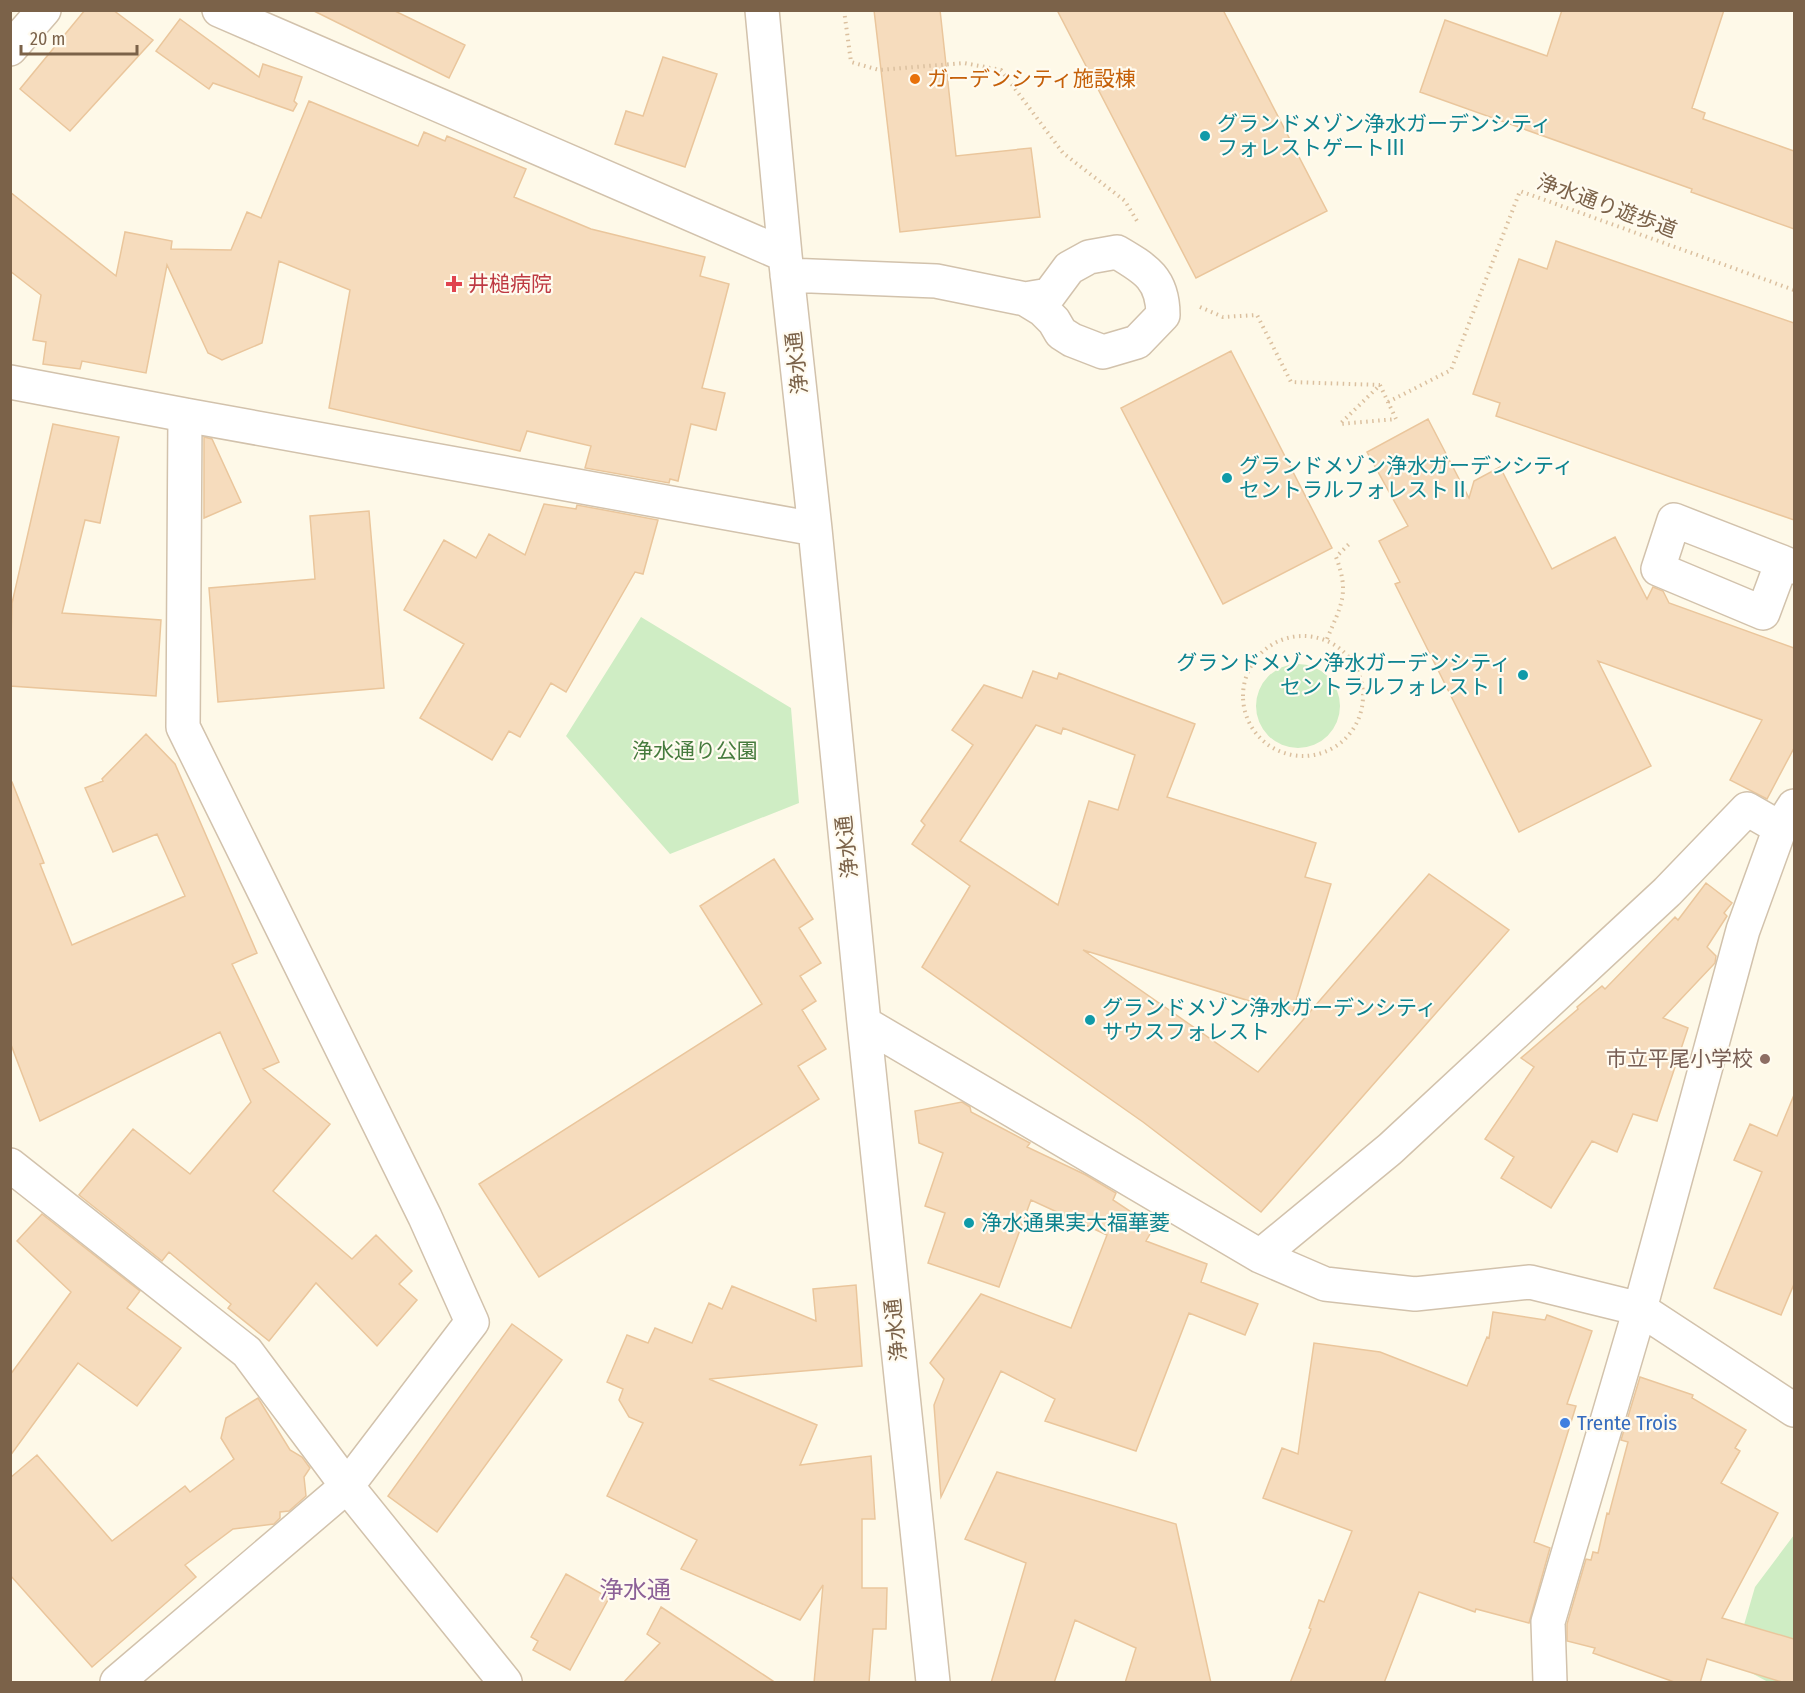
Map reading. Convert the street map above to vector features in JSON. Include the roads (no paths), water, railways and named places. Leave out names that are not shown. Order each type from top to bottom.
[{"type":"street","points":[[10,49],[44,10]]},
{"type":"street","points":[[219,10],[786,265],[936,281],[1025,299]]},
{"type":"street","name":"浄水通","points":[[762,10],[786,265],[933,1683]]},
{"type":"street","points":[[10,382],[815,529]]},
{"type":"street","points":[[117,1683],[348,1486],[472,1322],[424,1217],[183,727],[185,415]]},
{"type":"street","points":[[1260,1256],[1390,1149],[1667,892],[1747,809],[1787,817],[1743,930],[1640,1309],[1548,1622],[1550,1683]]},
{"type":"street","points":[[864,1023],[1260,1256],[1325,1284],[1415,1294],[1530,1282],[1640,1309],[1794,1410]]},
{"type":"street","points":[[10,1165],[247,1352],[348,1486],[505,1683]]},
{"type":"place","name":"ガーデンシティ施設棟","points":[[915,79]]},
{"type":"place","name":"グランドメゾン浄水ガーデンシティ フォレストゲートⅢ","points":[[1205,136]]},
{"type":"place","name":"井槌病院","points":[[454,284]]},
{"type":"place","name":"グランドメゾン浄水ガーデンシティ セントラルフォレストⅡ","points":[[1227,478]]},
{"type":"place","name":"グランドメゾン浄水ガーデンシティ セントラルフォレストⅠ","points":[[1523,675]]},
{"type":"place","name":"グランドメゾン浄水ガーデンシティ サウスフォレスト","points":[[1090,1020]]},
{"type":"place","name":"市立平尾小学校","points":[[1765,1059]]},
{"type":"place","name":"浄水通果実大福華菱","points":[[969,1223]]},
{"type":"place","name":"Trente Trois","points":[[1565,1423]]},
{"type":"district","name":"浄水通","points":[[635,1590]]},
{"type":"park label","name":"浄水通り公園","points":[[695,751]]}]
